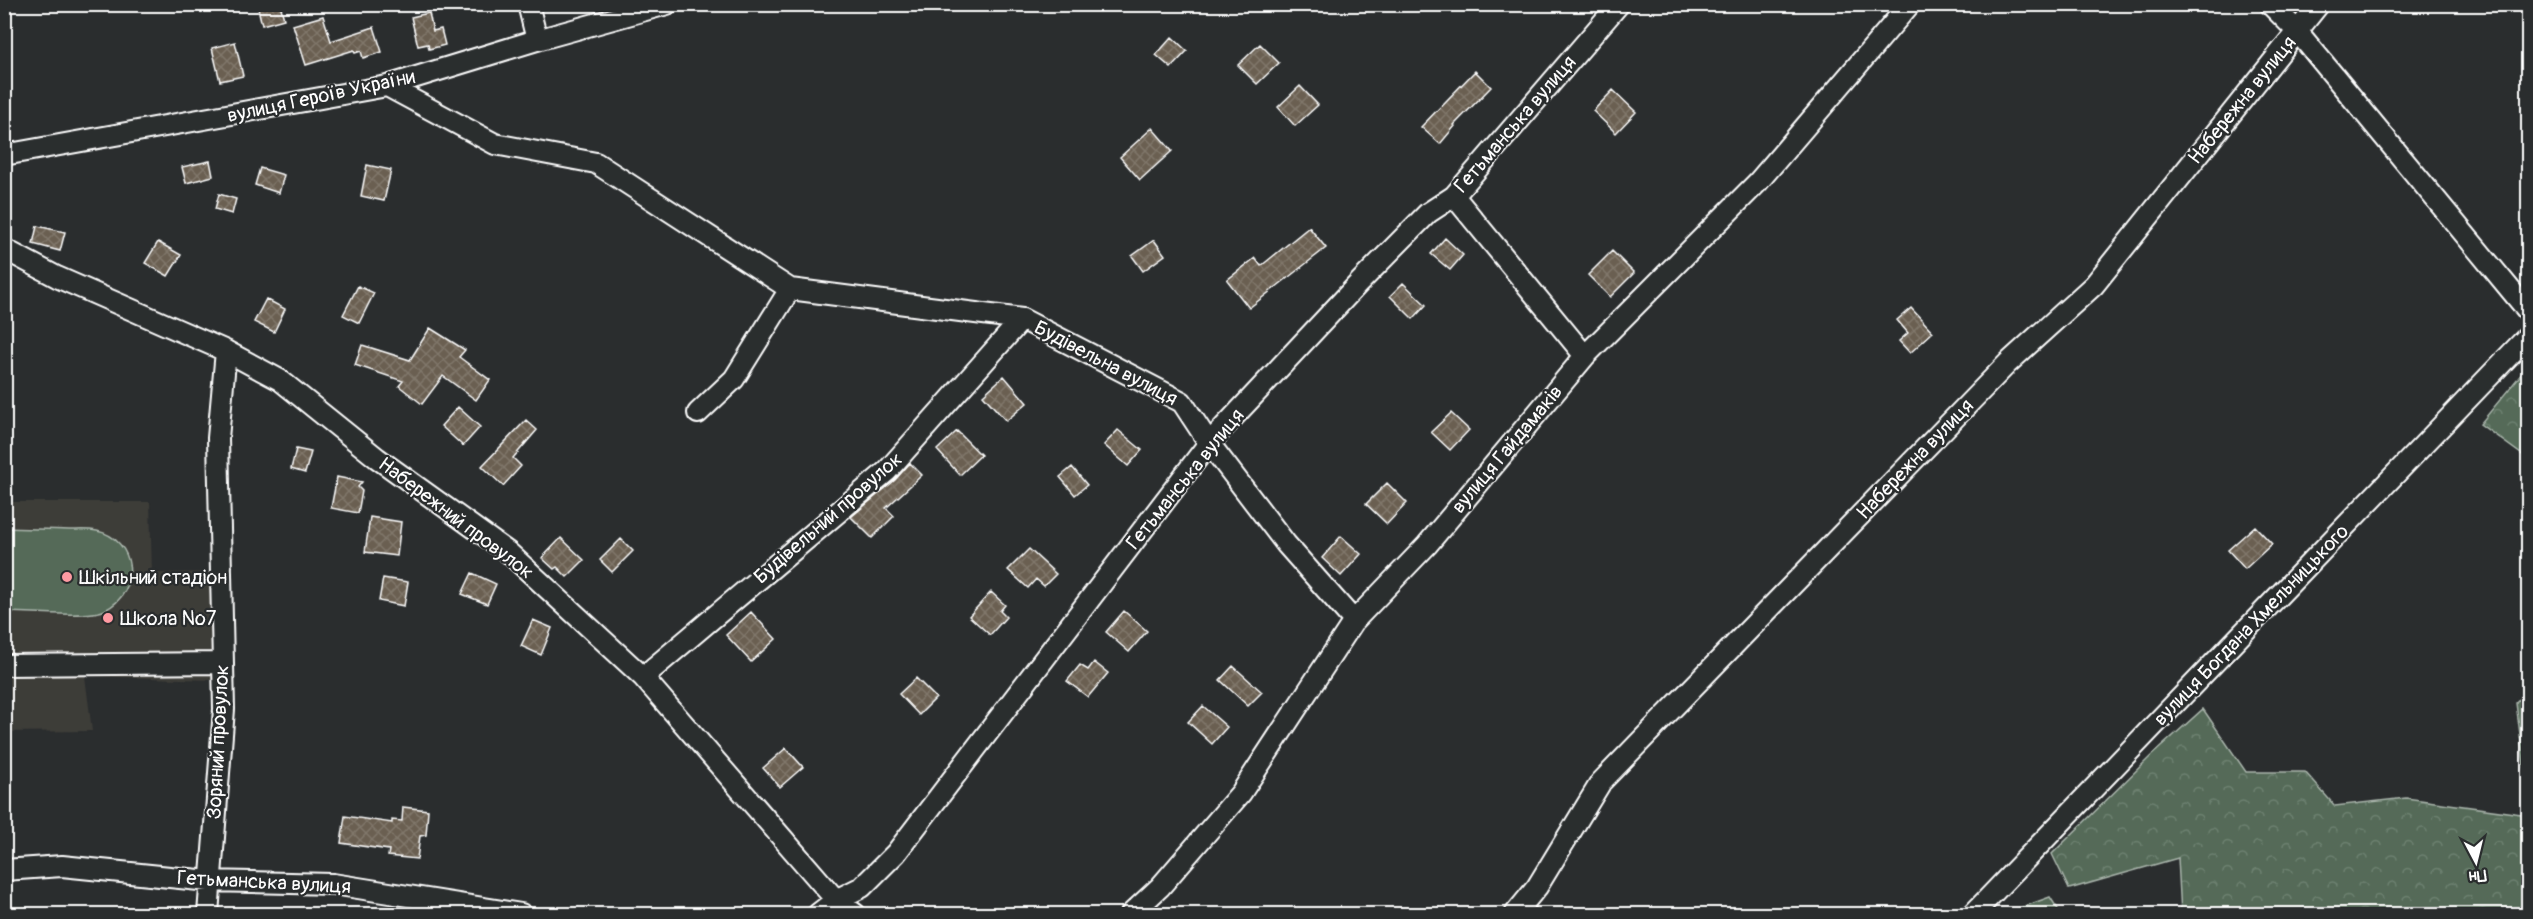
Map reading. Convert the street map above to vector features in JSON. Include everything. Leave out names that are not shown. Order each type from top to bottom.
[{"type":"street","points":[[528,4],[537,40]]},
{"type":"street","name":"вулиця Героїв України","points":[[4,155],[387,86],[537,40],[667,4]]},
{"type":"street","name":"Гетьманська вулиця","points":[[818,915],[836,900],[862,886],[896,853],[1209,443],[1428,213],[1454,195],[1619,4]]},
{"type":"street","name":"вулиця Гайдамаків","points":[[1131,915],[1160,886],[1241,793],[1354,621],[1426,545],[1585,356],[1758,182],[1910,4]]},
{"type":"street","points":[[2270,4],[2297,31],[2529,311]]},
{"type":"street","name":"Набережна вулиця","points":[[1515,915],[1537,887],[1601,782],[2008,363],[2094,285],[2319,4]]},
{"type":"street","name":"Будівельна вулиця","points":[[387,86],[495,144],[596,163],[790,289],[1022,319],[1182,402],[1209,443],[1286,544],[1354,621]]},
{"type":"street","points":[[1454,195],[1585,356]]},
{"type":"street","name":"Набережний провулок","points":[[4,249],[57,277],[226,351],[280,380],[377,458],[509,553],[643,677],[836,900],[855,915]]},
{"type":"street","points":[[698,413],[735,379],[790,289]]},
{"type":"street","name":"Будівельний провулок","points":[[643,677],[887,471],[1022,319]]},
{"type":"street","name":"вулиця Богдана Хмельницького","points":[[1973,915],[2529,336]]},
{"type":"street","name":"Зоряний провулок","points":[[208,915],[224,709],[219,438],[226,351]]},
{"type":"street","points":[[4,665],[223,663]]},
{"type":"street","name":"Гетьманська вулиця","points":[[4,870],[62,866],[209,881],[333,884],[521,915]]},
{"type":"shaded area","name":"Школа №7","points":[[4,502],[150,502],[152,573],[211,572],[212,680],[85,676],[92,731],[5,732]]},
{"type":"green space","points":[[2528,366],[2528,465],[2525,457],[2480,424]]},
{"type":"green space","name":"Шкільний стадіон","points":[[5,528],[90,530],[110,536],[120,544],[130,567],[125,591],[117,602],[105,610],[86,614],[5,612]]},
{"type":"green space","points":[[2528,690],[2528,797],[2516,703]]},
{"type":"green space","points":[[2203,709],[2246,772],[2305,772],[2335,806],[2406,798],[2528,815],[2528,914],[2181,914],[2178,858],[2069,889],[2052,854],[2152,755]]},
{"type":"green space","points":[[2050,897],[2061,914],[2008,914],[2009,912]]},
{"type":"building","points":[[257,4],[280,4],[284,19],[262,25]]},
{"type":"building","points":[[429,13],[433,31],[441,29],[445,45],[429,49],[428,44],[418,46],[411,17]]},
{"type":"building","points":[[323,16],[331,41],[374,27],[382,52],[363,58],[361,51],[355,53],[354,50],[306,65],[293,25]]},
{"type":"building","points":[[1172,37],[1187,51],[1171,68],[1156,55]]},
{"type":"building","points":[[235,42],[243,76],[220,81],[212,48]]},
{"type":"building","points":[[1260,44],[1279,63],[1257,84],[1238,65]]},
{"type":"building","points":[[1475,71],[1491,87],[1454,125],[1440,144],[1421,127]]},
{"type":"building","points":[[1300,86],[1318,105],[1295,126],[1278,107]]},
{"type":"building","points":[[1613,90],[1636,112],[1616,133],[1593,111]]},
{"type":"building","points":[[1152,128],[1172,151],[1140,180],[1120,157]]},
{"type":"building","points":[[210,161],[213,176],[186,183],[182,167]]},
{"type":"building","points":[[367,165],[391,170],[384,201],[361,196]]},
{"type":"building","points":[[260,168],[284,175],[279,193],[255,185]]},
{"type":"building","points":[[219,194],[236,199],[232,214],[215,209]]},
{"type":"building","points":[[37,226],[65,232],[60,251],[33,244]]},
{"type":"building","points":[[1309,227],[1326,248],[1249,308],[1227,280],[1255,258],[1261,266]]},
{"type":"building","points":[[1445,238],[1463,255],[1450,270],[1431,254]]},
{"type":"building","points":[[1154,240],[1165,255],[1143,271],[1132,256]]},
{"type":"building","points":[[158,242],[181,255],[168,276],[145,263]]},
{"type":"building","points":[[1612,251],[1634,273],[1610,297],[1588,275]]},
{"type":"building","points":[[1403,283],[1426,305],[1413,319],[1390,296]]},
{"type":"building","points":[[358,286],[374,293],[359,323],[343,315]]},
{"type":"building","points":[[266,299],[285,309],[274,332],[254,322]]},
{"type":"building","points":[[1911,308],[1933,332],[1910,353],[1899,341],[1908,333],[1897,320]]},
{"type":"building","points":[[430,328],[465,350],[459,357],[490,380],[476,400],[443,376],[422,404],[399,386],[403,381],[355,365],[362,345],[410,360]]},
{"type":"building","points":[[1004,376],[1027,403],[1006,421],[983,395]]},
{"type":"building","points":[[458,407],[480,427],[463,446],[441,426]]},
{"type":"building","points":[[1451,413],[1469,430],[1450,450],[1431,432]]},
{"type":"building","points":[[526,420],[537,430],[513,458],[521,466],[503,486],[482,466]]},
{"type":"building","points":[[1118,430],[1142,450],[1128,466],[1104,445]]},
{"type":"building","points":[[957,431],[981,455],[960,475],[937,450]]},
{"type":"building","points":[[296,449],[311,452],[305,473],[291,469]]},
{"type":"building","points":[[910,463],[922,475],[886,508],[894,516],[872,538],[851,517],[895,480]]},
{"type":"building","points":[[1072,467],[1087,485],[1075,495],[1060,477]]},
{"type":"building","points":[[337,477],[362,482],[358,487],[362,491],[358,513],[331,508]]},
{"type":"building","points":[[1387,483],[1407,503],[1387,524],[1366,504]]},
{"type":"building","points":[[370,517],[401,522],[397,556],[365,552]]},
{"type":"building","points":[[2255,526],[2272,544],[2245,569],[2228,550]]},
{"type":"building","points":[[1341,536],[1361,554],[1341,576],[1322,558]]},
{"type":"building","points":[[561,538],[584,560],[567,577],[557,567],[554,569],[542,558]]},
{"type":"building","points":[[621,539],[633,551],[612,572],[600,560]]},
{"type":"building","points":[[1029,549],[1056,574],[1044,586],[1036,579],[1028,588],[1008,570]]},
{"type":"building","points":[[472,573],[496,584],[487,604],[462,594]]},
{"type":"building","points":[[383,578],[408,582],[404,606],[379,601]]},
{"type":"building","points":[[991,592],[1005,605],[1000,611],[1006,617],[990,635],[969,616]]},
{"type":"building","points":[[1124,611],[1147,631],[1129,652],[1106,632]]},
{"type":"building","points":[[751,612],[776,639],[751,662],[726,635]]},
{"type":"building","points":[[533,620],[552,628],[541,655],[521,646]]},
{"type":"building","points":[[1094,662],[1108,673],[1088,697],[1067,681],[1080,665],[1088,670]]},
{"type":"building","points":[[1233,666],[1262,692],[1248,706],[1220,680]]},
{"type":"building","points":[[916,678],[936,698],[919,715],[899,694]]},
{"type":"building","points":[[1203,706],[1227,727],[1212,744],[1188,722]]},
{"type":"building","points":[[786,748],[803,767],[780,787],[763,768]]},
{"type":"building","points":[[403,807],[428,810],[426,835],[420,836],[417,859],[388,856],[389,850],[341,843],[345,816],[392,823],[392,820],[402,821]]},
{"type":"place","name":"Шкільний стадіон","points":[[67,577]]},
{"type":"place","name":"Школа №7","points":[[108,618]]}]
